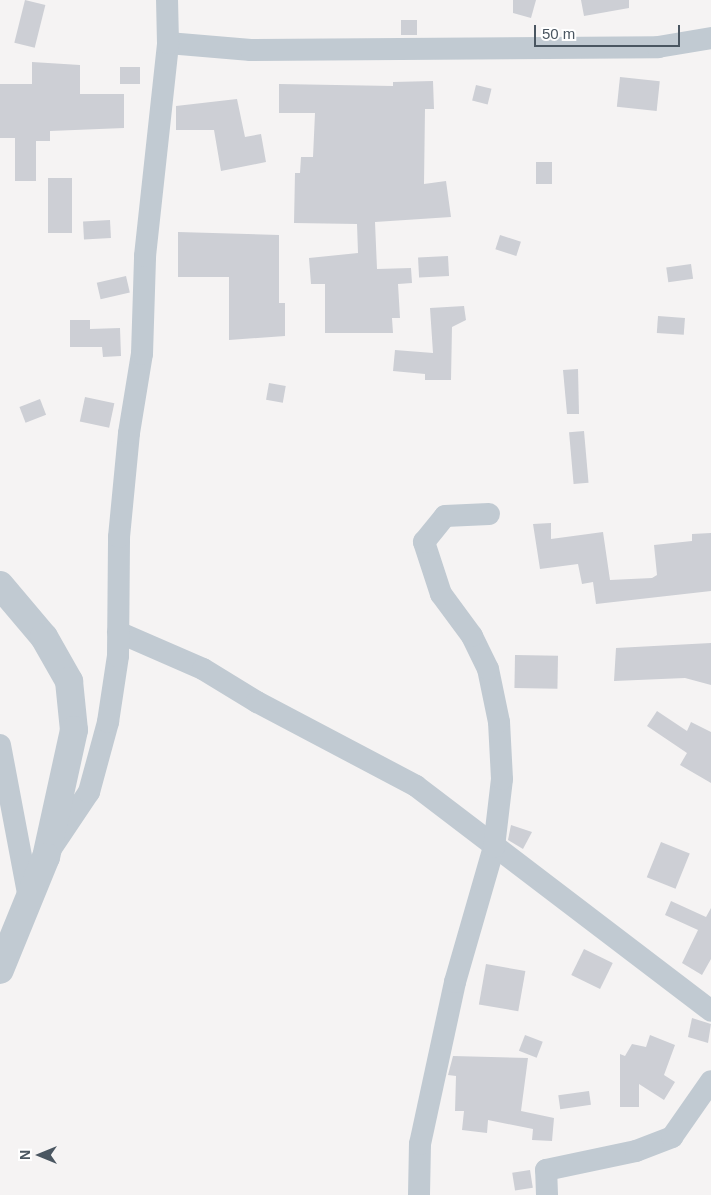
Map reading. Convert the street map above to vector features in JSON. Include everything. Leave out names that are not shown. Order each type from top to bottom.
[{"type":"street","points":[[46,857],[89,792],[108,722],[118,632],[119,537],[129,433],[142,354],[144,256],[168,43],[167,0]]},
{"type":"street","points":[[168,43],[251,50],[658,48],[711,38]]},
{"type":"street","points":[[419,1195],[420,1144],[455,982],[494,847],[502,779],[499,722],[488,669],[472,636],[442,594],[424,542],[445,516],[489,514]]},
{"type":"street","points":[[0,585],[44,637],[70,681],[74,730],[46,857],[0,970]]},
{"type":"street","points":[[118,632],[203,668],[257,702],[416,786],[711,1011]]},
{"type":"street","points":[[0,745],[29,898]]},
{"type":"street","points":[[547,1195],[546,1170],[636,1151],[672,1137],[711,1081]]},
{"type":"building","points":[[25,0],[45,5],[35,48],[14,43]]},
{"type":"building","points":[[513,0],[536,0],[531,18],[513,13]]},
{"type":"building","points":[[581,0],[629,0],[629,8],[584,16]]},
{"type":"building","points":[[401,20],[417,20],[417,35],[401,35]]},
{"type":"building","points":[[32,62],[80,65],[80,94],[124,94],[124,128],[50,131],[50,141],[36,141],[36,181],[15,181],[15,138],[0,138],[0,84],[32,84]]},
{"type":"building","points":[[120,67],[140,67],[140,84],[120,84]]},
{"type":"building","points":[[620,77],[660,81],[657,111],[617,107]]},
{"type":"building","points":[[433,81],[434,109],[425,109],[424,184],[446,181],[451,217],[375,222],[377,269],[411,268],[412,283],[398,284],[400,318],[392,318],[393,333],[325,333],[325,284],[311,284],[309,258],[358,253],[357,224],[294,223],[295,173],[300,173],[301,157],[313,157],[315,113],[279,113],[279,84],[393,86],[393,82]]},
{"type":"building","points":[[476,85],[492,89],[488,104],[472,101]]},
{"type":"building","points":[[237,99],[245,137],[261,134],[266,162],[221,171],[214,130],[176,130],[176,106]]},
{"type":"building","points":[[536,162],[552,162],[552,184],[536,184]]},
{"type":"building","points":[[48,178],[72,178],[72,233],[48,233]]},
{"type":"building","points":[[110,220],[111,238],[84,239],[83,221]]},
{"type":"building","points":[[178,232],[279,235],[279,303],[285,303],[285,336],[229,340],[229,277],[178,277]]},
{"type":"building","points":[[500,235],[521,242],[516,256],[495,249]]},
{"type":"building","points":[[448,256],[449,276],[419,278],[418,258]]},
{"type":"building","points":[[691,264],[693,279],[668,282],[666,267]]},
{"type":"building","points":[[126,276],[130,293],[101,299],[97,283]]},
{"type":"building","points":[[464,306],[466,320],[452,327],[451,380],[425,380],[425,374],[393,371],[395,350],[433,353],[430,308]]},
{"type":"building","points":[[658,316],[685,318],[684,335],[657,333]]},
{"type":"building","points":[[70,320],[90,320],[90,329],[120,328],[121,356],[103,357],[102,347],[70,347]]},
{"type":"building","points":[[578,369],[579,414],[567,414],[563,370]]},
{"type":"building","points":[[269,383],[286,386],[283,403],[266,400]]},
{"type":"building","points":[[85,397],[114,403],[109,428],[80,421]]},
{"type":"building","points":[[40,399],[46,415],[26,423],[19,407]]},
{"type":"building","points":[[584,431],[589,483],[574,484],[569,432]]},
{"type":"building","points":[[551,523],[551,539],[603,532],[610,580],[652,578],[657,575],[654,545],[692,541],[692,534],[711,533],[711,591],[596,604],[593,582],[582,584],[578,564],[540,569],[533,524]]},
{"type":"building","points":[[711,643],[711,685],[685,678],[614,681],[616,648]]},
{"type":"building","points":[[515,655],[558,656],[557,689],[514,688]]},
{"type":"building","points":[[657,711],[687,731],[691,722],[711,732],[711,783],[680,765],[687,753],[647,726]]},
{"type":"building","points":[[511,825],[532,832],[523,849],[508,840]]},
{"type":"building","points":[[661,842],[690,854],[676,889],[647,877]]},
{"type":"building","points":[[671,901],[706,917],[711,908],[711,959],[702,975],[682,963],[698,930],[665,915]]},
{"type":"building","points":[[584,949],[613,963],[600,989],[571,975]]},
{"type":"building","points":[[486,964],[525,971],[518,1011],[479,1004]]},
{"type":"building","points":[[692,1018],[711,1024],[708,1043],[688,1037]]},
{"type":"building","points":[[525,1035],[543,1042],[537,1058],[519,1051]]},
{"type":"building","points":[[650,1035],[675,1045],[664,1075],[675,1082],[664,1100],[639,1084],[639,1107],[620,1107],[620,1054],[625,1056],[632,1044],[646,1047]]},
{"type":"building","points":[[453,1056],[528,1058],[521,1111],[554,1118],[552,1141],[532,1140],[533,1129],[488,1120],[487,1133],[462,1130],[464,1111],[455,1111],[456,1076],[448,1075]]},
{"type":"building","points":[[589,1091],[591,1105],[560,1109],[558,1095]]},
{"type":"building","points":[[530,1170],[533,1188],[515,1191],[512,1173]]}]
